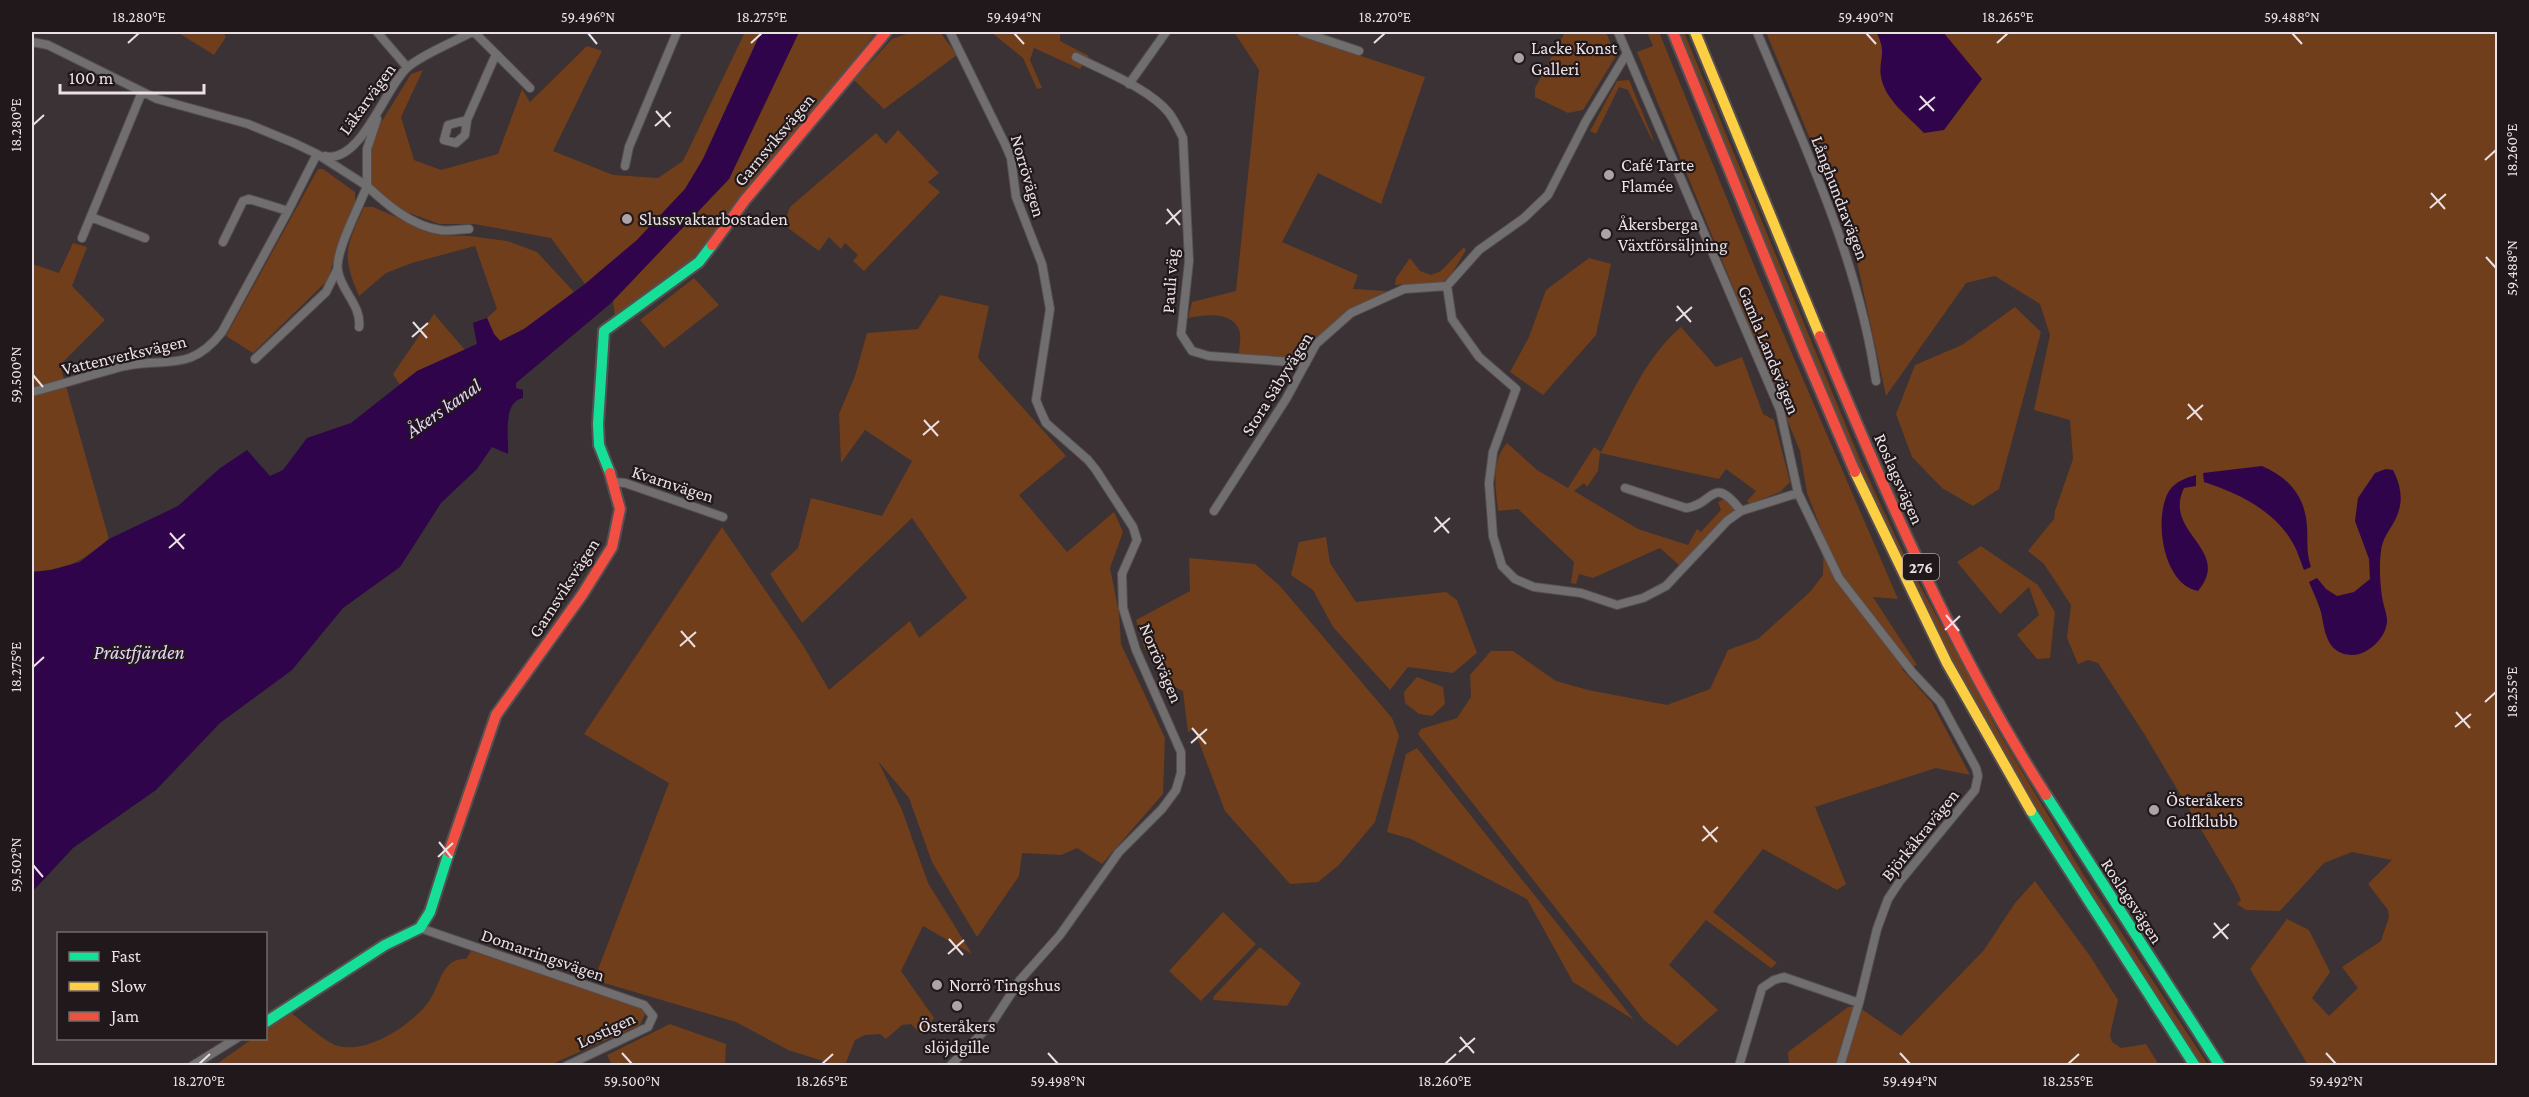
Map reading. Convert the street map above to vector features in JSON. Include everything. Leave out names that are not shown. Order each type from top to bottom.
[{"type":"main road","name":"Garnsviksvägen","points":[[420,928],[430,912],[483,748],[496,715],[582,595],[612,547],[620,509],[614,482],[599,445],[604,331],[699,262],[745,200],[886,32]]},
{"type":"main road","name":"Roslagsvägen","points":[[1673,32],[1851,462],[1922,615],[1990,741],[2042,829],[2195,1065]]},
{"type":"main road","name":"Roslagsvägen","points":[[1695,32],[1867,449],[1924,573],[1977,677],[2029,769],[2220,1065]]},
{"type":"main road","points":[[267,1021],[385,945],[420,928]]},
{"type":"street","points":[[377,32],[407,67]]},
{"type":"street","name":"Läkarvägen","points":[[316,154],[334,158],[344,155],[378,115],[407,67],[473,32],[530,88]]},
{"type":"street","points":[[625,166],[630,147],[677,32]]},
{"type":"street","name":"Norrövägen","points":[[950,32],[1011,158],[1016,197],[1042,264],[1050,309],[1036,400],[1046,423],[1088,460],[1133,527],[1137,540],[1122,574],[1123,608],[1136,650],[1181,752],[1182,774],[1176,790],[1162,809],[1119,852],[1060,935],[1020,980],[992,1023],[950,1065]]},
{"type":"street","points":[[1129,84],[1166,32]]},
{"type":"street","points":[[1302,32],[1359,51]]},
{"type":"street","name":"Gamla Landsvägen","points":[[1618,32],[1780,410],[1798,493],[1839,578],[1912,672],[1940,702],[1976,768],[1978,776],[1975,790]]},
{"type":"street","name":"Långhundravägen","points":[[1757,32],[1817,176],[1851,268],[1865,320],[1876,381]]},
{"type":"street","points":[[32,42],[48,45],[157,99],[248,124],[316,154],[367,186],[406,218],[440,230],[469,229]]},
{"type":"street","points":[[1627,53],[1586,121],[1548,195],[1524,218],[1479,250],[1447,286],[1452,319],[1516,389],[1493,452],[1489,483],[1492,536],[1502,566],[1515,579],[1534,587],[1581,593],[1617,605],[1643,598],[1666,586],[1727,521],[1741,511],[1798,493]]},
{"type":"street","points":[[466,120],[496,54]]},
{"type":"street","name":"Pauli väg","points":[[1076,57],[1129,84],[1161,104],[1175,122],[1183,138],[1189,261],[1181,334],[1188,346],[1192,351],[1209,356],[1306,363]]},
{"type":"street","points":[[82,237],[142,92]]},
{"type":"street","points":[[255,359],[326,292],[337,270],[344,242],[367,186],[367,149],[378,115]]},
{"type":"street","name":"Vattenverksvägen","points":[[32,392],[129,366],[165,364],[189,358],[210,347],[222,332],[288,211],[316,154]]},
{"type":"street","points":[[223,242],[243,201],[249,199],[288,211]]},
{"type":"street","points":[[91,217],[145,238]]},
{"type":"street","points":[[337,270],[360,318],[359,327]]},
{"type":"street","name":"Stora Säbyvägen","points":[[1214,511],[1286,399],[1316,344],[1351,313],[1404,289],[1447,286]]},
{"type":"street","name":"Kvarnvägen","points":[[614,482],[625,483],[723,517]]},
{"type":"street","points":[[1625,488],[1686,508],[1693,507],[1710,494],[1723,493],[1728,494],[1741,511]]},
{"type":"street","name":"Björkåkravägen","points":[[1840,1065],[1859,1003],[1877,929],[1888,899],[1900,881],[1975,790]]},
{"type":"street","name":"Domarringsvägen","points":[[420,928],[644,1005],[652,1016]]},
{"type":"street","points":[[1739,1065],[1762,988],[1774,980],[1784,977],[1859,1003]]},
{"type":"street","name":"Lostigen","points":[[566,1065],[648,1027],[652,1016]]},
{"type":"street","points":[[193,1065],[234,1040]]},
{"type":"shaded area","points":[[177,32],[223,32],[226,37],[214,55]]},
{"type":"shaded area","points":[[745,32],[761,32],[703,159],[685,189],[637,240],[585,284],[551,238],[474,224],[439,224],[404,211],[372,195],[364,173],[366,147],[411,74],[423,70],[401,117],[414,160],[441,170],[498,154],[522,89],[530,102],[587,46],[602,51],[553,151],[613,175],[658,178],[683,161]]},
{"type":"shaded area","points":[[799,32],[876,32],[693,260],[655,291],[615,317],[613,301],[729,179]]},
{"type":"shaded area","points":[[912,32],[940,32],[957,55],[884,109],[854,80],[892,39]]},
{"type":"shaded area","points":[[991,32],[1060,32],[1060,41],[1089,56],[1080,69],[1034,48],[1030,60],[1042,88],[1037,89],[1023,58]]},
{"type":"shaded area","points":[[1234,32],[1288,32],[1425,77],[1381,204],[1318,173],[1282,242],[1358,275],[1353,289],[1387,291],[1341,319],[1302,358],[1247,357],[1239,354],[1240,333],[1232,321],[1218,316],[1188,318],[1192,302],[1236,291],[1259,70]]},
{"type":"shaded area","points":[[1565,32],[1606,32],[1616,56],[1583,110],[1568,113],[1535,97],[1535,88]]},
{"type":"shaded area","points":[[1647,32],[1659,32],[1758,275],[1898,599],[1873,597],[1917,665],[1902,669],[1932,703],[1970,775],[1936,768],[1815,807],[1846,884],[1837,890],[1763,849],[1713,912],[1777,963],[1771,968],[1706,920],[1669,965],[1718,1010],[1677,1046],[1644,1020],[1418,734],[1421,729],[1457,718],[1471,697],[1470,675],[1491,651],[1513,651],[1556,681],[1588,690],[1667,705],[1710,689],[1728,650],[1758,639],[1810,592],[1823,575],[1824,537],[1807,493],[1800,451],[1637,52],[1653,46]]},
{"type":"shaded area","points":[[1679,32],[1684,32],[1861,462],[1908,563],[1998,731],[2083,874],[2208,1065],[2201,1065],[2024,788],[1967,688],[1915,589],[1847,441]]},
{"type":"shaded area","name":"Österåkers Golfklubb","points":[[1766,32],[2497,32],[2497,1065],[2308,1065],[2250,969],[2287,919],[2309,930],[2330,972],[2312,998],[2329,1016],[2358,988],[2342,967],[2381,941],[2389,917],[2388,910],[2368,884],[2392,860],[2352,852],[2324,863],[2280,911],[2246,910],[2237,904],[2241,900],[2234,885],[2145,735],[2098,663],[2088,660],[2078,664],[2067,638],[2071,605],[2044,564],[2028,551],[2054,519],[2073,459],[2070,420],[2034,410],[2050,335],[2040,304],[1995,276],[1966,283],[1886,396],[1853,243]]},
{"type":"shaded area","points":[[1629,80],[1654,141],[1628,90],[1619,87],[1596,134],[1590,131],[1617,81]]},
{"type":"shaded area","points":[[898,130],[939,173],[928,182],[940,192],[864,271],[853,261],[858,255],[845,243],[841,249],[829,237],[819,251],[784,225],[790,207],[876,133],[886,144]]},
{"type":"shaded area","points":[[318,169],[323,169],[355,192],[355,204],[339,241],[328,280],[253,353],[226,336]]},
{"type":"shaded area","points":[[364,207],[373,207],[438,235],[507,241],[537,252],[574,292],[524,329],[500,341],[487,318],[497,309],[475,246],[412,263],[386,273],[359,296],[350,270],[348,251]]},
{"type":"shaded area","points":[[73,243],[87,247],[72,286],[105,320],[60,365],[109,539],[74,563],[56,569],[32,572],[32,264],[59,273]]},
{"type":"shaded area","points":[[1464,247],[1466,250],[1451,275],[1443,282],[1395,285],[1396,278],[1410,258],[1420,271],[1431,275],[1441,271]]},
{"type":"shaded area","points":[[1589,258],[1611,264],[1596,335],[1543,395],[1510,372],[1529,337],[1546,290]]},
{"type":"shaded area","points":[[694,278],[719,305],[664,348],[640,320]]},
{"type":"shaded area","points":[[940,295],[989,306],[978,358],[1066,456],[1019,495],[1067,552],[1114,512],[1123,532],[1110,568],[1119,613],[1121,644],[1165,738],[1163,794],[1102,864],[1077,848],[1061,855],[1022,853],[1019,876],[977,937],[932,862],[909,798],[878,761],[902,810],[928,883],[972,954],[923,926],[901,971],[934,1018],[922,1035],[911,1024],[902,1025],[886,1039],[880,1034],[865,1035],[855,1040],[845,1065],[836,1065],[788,1050],[736,1022],[594,980],[669,783],[584,734],[722,527],[804,647],[829,690],[910,621],[919,638],[967,598],[912,518],[802,623],[770,574],[798,548],[811,498],[882,516],[912,461],[865,430],[841,463],[839,414],[855,376],[867,333],[918,329]]},
{"type":"shaded area","points":[[2015,307],[2041,332],[1999,489],[1973,506],[1942,488],[1912,457],[1896,414],[1915,365],[1962,345]]},
{"type":"shaded area","points":[[434,314],[465,350],[417,371],[400,385],[393,374]]},
{"type":"shaded area","points":[[1681,327],[1716,367],[1742,357],[1763,414],[1774,420],[1790,482],[1780,492],[1750,504],[1747,501],[1756,491],[1726,469],[1719,479],[1600,453],[1598,471],[1587,487],[1584,483],[1574,491],[1638,529],[1688,545],[1697,529],[1701,532],[1721,510],[1718,502],[1725,498],[1737,510],[1680,566],[1660,548],[1593,578],[1579,574],[1576,584],[1571,583],[1574,562],[1518,509],[1498,511],[1495,476],[1498,459],[1507,443],[1537,470],[1568,488],[1594,447],[1601,452],[1645,369]]},
{"type":"shaded area","points":[[1326,537],[1330,563],[1356,602],[1446,592],[1457,600],[1477,653],[1453,673],[1408,667],[1390,690],[1333,627],[1313,590],[1291,575],[1299,542]]},
{"type":"shaded area","points":[[1981,546],[2038,585],[2055,612],[2050,658],[2037,659],[2017,635],[2039,615],[2029,587],[2000,614],[1957,562]]},
{"type":"shaded area","points":[[1189,558],[1255,564],[1280,586],[1392,718],[1399,736],[1375,822],[1339,865],[1318,882],[1290,884],[1225,811],[1194,729],[1188,732],[1183,691],[1167,684],[1144,647],[1136,620],[1190,591]]},
{"type":"shaded area","points":[[1417,677],[1443,687],[1445,704],[1432,716],[1419,714],[1405,703],[1404,692]]},
{"type":"shaded area","points":[[1417,748],[1634,1020],[1573,982],[1527,899],[1411,839],[1387,832],[1406,754]]},
{"type":"shaded area","points":[[2035,881],[2090,956],[2118,1000],[2110,1035],[2112,1042],[2121,1048],[2146,1044],[2159,1065],[1789,1066],[1788,1052],[1848,1007],[1857,1006],[1901,1036],[1984,950],[2015,903]]},
{"type":"shaded area","points":[[1223,912],[1256,944],[1201,1001],[1169,971]]},
{"type":"shaded area","points":[[1260,947],[1301,983],[1287,1006],[1213,1000],[1214,996]]},
{"type":"shaded area","points":[[471,951],[640,1006],[645,1014],[640,1025],[550,1065],[214,1066],[251,1040],[267,1040],[267,1028],[290,1012],[331,1043],[343,1047],[369,1044],[396,1031],[419,1013],[427,1004],[446,968],[451,963],[466,959]]},
{"type":"shaded area","points":[[670,1024],[726,1044],[725,1065],[612,1065],[607,1055]]},
{"type":"water","name":"Prästfjärden","points":[[761,32],[799,32],[729,179],[610,304],[516,383],[516,388],[523,390],[523,398],[516,401],[509,413],[508,454],[492,447],[477,469],[441,503],[400,567],[343,608],[292,670],[220,723],[156,790],[73,848],[32,892],[32,572],[51,570],[80,562],[109,539],[178,506],[219,469],[247,450],[270,476],[283,470],[307,438],[351,423],[417,371],[477,344],[473,323],[487,318],[500,341],[524,329],[585,284],[637,240],[685,189],[703,159]]},
{"type":"water","points":[[1876,32],[1943,32],[1982,79],[1944,130],[1924,133],[1892,101],[1881,77],[1882,50]]},
{"type":"water","points":[[2262,466],[2280,476],[2299,497],[2306,515],[2311,567],[2304,570],[2291,540],[2264,511],[2229,491],[2204,482],[2203,473]]},
{"type":"water","points":[[2386,469],[2393,470],[2400,488],[2401,500],[2396,518],[2383,542],[2380,556],[2382,600],[2387,619],[2386,625],[2381,638],[2371,648],[2358,654],[2343,654],[2337,651],[2328,640],[2320,608],[2309,582],[2317,578],[2326,589],[2337,596],[2354,592],[2370,579],[2369,559],[2355,521],[2358,498],[2375,473]]},
{"type":"water","points":[[2196,475],[2196,486],[2184,488],[2180,504],[2182,517],[2203,552],[2207,564],[2207,576],[2198,591],[2186,586],[2176,577],[2164,549],[2162,533],[2164,503],[2169,491],[2178,482]]},
{"type":"traffic: fast","points":[[610,473],[599,445],[598,424],[604,331],[699,262],[712,245]]},
{"type":"traffic: fast","points":[[2046,795],[2220,1066]]},
{"type":"traffic: fast","points":[[2031,811],[2195,1066]]},
{"type":"traffic: fast","points":[[267,1021],[385,945],[420,928],[430,912],[449,852]]},
{"type":"traffic: slow","points":[[1695,32],[1820,336]]},
{"type":"traffic: slow","points":[[1855,472],[1947,663],[2031,811]]},
{"type":"traffic: jam","points":[[712,245],[745,200],[886,32]]},
{"type":"traffic: jam","points":[[1673,32],[1855,472]]},
{"type":"traffic: jam","points":[[1820,336],[1896,513],[1951,628],[1981,685],[2046,795]]},
{"type":"traffic: jam","points":[[449,852],[496,715],[582,595],[612,547],[620,509],[610,473]]},
{"type":"place","name":"Lacke Konst Galleri","points":[[1519,58]]},
{"type":"place","name":"Café Tarte Flamée","points":[[1609,175]]},
{"type":"place","name":"Slussvaktarbostaden","points":[[627,219]]},
{"type":"place","name":"Åkersberga Växtförsäljning","points":[[1606,234]]},
{"type":"place","name":"Österåkers Golfklubb","points":[[2154,810]]},
{"type":"place","name":"Norrö Tingshus","points":[[937,985]]},
{"type":"place","name":"Österåkers slöjdgille","points":[[957,1006]]},
{"type":"water label","name":"Åkers kanal","points":[[443,408]]}]
